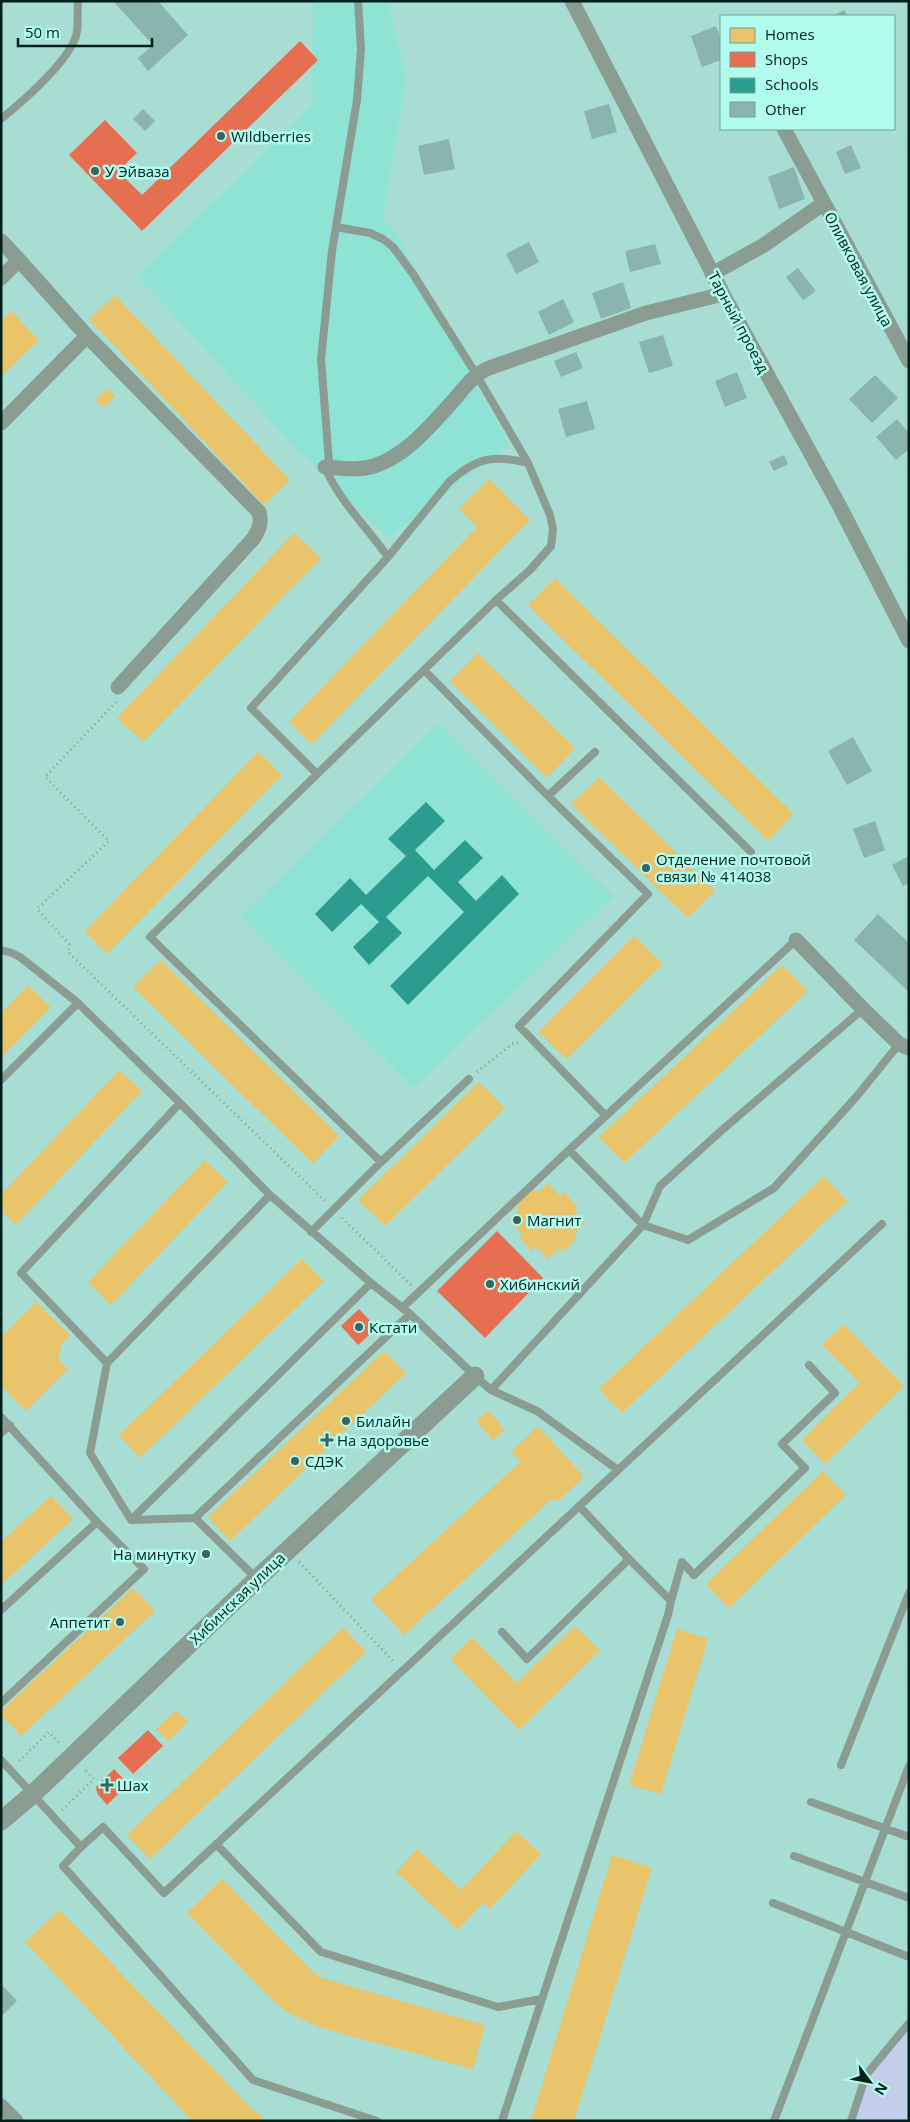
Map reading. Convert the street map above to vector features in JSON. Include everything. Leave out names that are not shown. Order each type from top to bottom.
[{"type":"street","name":"Тарный проезд","points":[[572,1],[712,274],[839,505],[909,641]]},
{"type":"street","name":"Оливковая улица","points":[[785,130],[909,361]]},
{"type":"street","name":"Оливковая улица","points":[[712,274],[764,245],[824,203]]},
{"type":"street","points":[[1,241],[87,336],[259,512],[261,518],[260,526],[253,539],[118,687]]},
{"type":"street","points":[[1,278],[19,260]]},
{"type":"street","points":[[325,467],[355,469],[373,466],[389,460],[405,450],[436,420],[476,374],[550,345],[646,313],[723,294]]},
{"type":"street","points":[[1,424],[87,336]]},
{"type":"street","points":[[796,940],[863,1009],[904,1046]]},
{"type":"street","name":"Хибинская улица","points":[[1,1821],[33,1794],[257,1579],[474,1376]]},
{"type":"street","points":[[1,2106],[16,2121]]},
{"type":"lane","points":[[1,119],[24,101],[70,50],[76,34],[78,1]]},
{"type":"lane","points":[[358,1],[361,49],[357,100],[336,228],[321,359],[329,462],[325,467],[332,485],[388,557]]},
{"type":"lane","points":[[336,228],[370,233],[393,247],[413,274],[476,374],[528,463],[550,515],[553,529],[551,546],[530,570],[496,600],[150,937],[381,1162]]},
{"type":"lane","points":[[317,774],[251,708],[388,557],[457,474],[478,462],[491,458],[509,458],[528,463]]},
{"type":"lane","points":[[496,600],[751,852]]},
{"type":"lane","points":[[424,670],[648,894],[519,1026],[606,1116]]},
{"type":"lane","points":[[548,796],[595,752]]},
{"type":"lane","points":[[402,1308],[796,940]]},
{"type":"lane","points":[[1,950],[20,957],[78,1003],[270,1195],[371,1283],[410,1314],[474,1376],[491,1390],[538,1411],[618,1470]]},
{"type":"lane","points":[[1,1080],[78,1003]]},
{"type":"lane","points":[[491,1390],[643,1225],[660,1186],[720,1131],[863,1009]]},
{"type":"lane","points":[[569,1150],[643,1225],[688,1240],[774,1188],[904,1046]]},
{"type":"lane","points":[[312,1232],[381,1162],[469,1079]]},
{"type":"lane","points":[[107,1363],[21,1272],[180,1104]]},
{"type":"lane","points":[[131,1520],[90,1453],[107,1363],[270,1195]]},
{"type":"lane","points":[[377,2121],[253,2080],[63,1866],[103,1827],[164,1893],[882,1224]]},
{"type":"lane","points":[[131,1520],[371,1283]]},
{"type":"lane","points":[[131,1520],[196,1518],[410,1314]]},
{"type":"lane","points":[[502,2121],[593,1838],[661,1639],[682,1562],[694,1575],[805,1468],[782,1444],[835,1393],[809,1365]]},
{"type":"lane","points":[[1,1417],[97,1522],[144,1569],[1,1703]]},
{"type":"lane","points":[[1,1434],[10,1425]]},
{"type":"lane","points":[[579,1506],[671,1601]]},
{"type":"lane","points":[[196,1518],[257,1579]]},
{"type":"lane","points":[[1,1610],[97,1522]]},
{"type":"lane","points":[[502,1632],[527,1659],[629,1559]]},
{"type":"lane","points":[[841,1765],[909,1593]]},
{"type":"lane","points":[[1,1760],[81,1847]]},
{"type":"lane","points":[[774,2121],[909,1766]]},
{"type":"lane","points":[[811,1802],[909,1837]]},
{"type":"lane","points":[[216,1844],[321,1952],[498,2006],[542,1999]]},
{"type":"lane","points":[[794,1856],[909,1898]]},
{"type":"lane","points":[[772,1903],[909,1957]]},
{"type":"lane","points":[[851,2121],[866,2076],[909,2023]]},
{"type":"path","points":[[118,687],[124,694],[45,776],[109,841],[37,909],[69,944],[68,952],[419,1292]]},
{"type":"path","points":[[469,1079],[512,1044],[533,1040]]},
{"type":"path","points":[[288,1550],[403,1671]]},
{"type":"shaded area","points":[[313,1],[388,1],[406,78],[383,218],[393,228],[509,445],[389,538],[293,446],[138,276],[312,105]]},
{"type":"shaded area","points":[[438,723],[614,896],[414,1088],[240,917]]},
{"type":"shaded area","points":[[909,2020],[909,2121],[849,2121],[866,2075]]},
{"type":"building: Homes","points":[[115,295],[290,480],[264,505],[89,319]]},
{"type":"building: Homes","points":[[11,311],[39,340],[1,377],[1,321]]},
{"type":"building: Homes","points":[[107,388],[115,396],[103,408],[95,400]]},
{"type":"building: Homes","points":[[489,479],[530,520],[312,744],[289,722],[477,527],[459,509]]},
{"type":"building: Homes","points":[[294,533],[321,558],[143,742],[117,718]]},
{"type":"building: Homes","points":[[555,578],[794,814],[768,841],[528,605]]},
{"type":"building: Homes","points":[[478,653],[575,748],[547,778],[450,681]]},
{"type":"building: Homes","points":[[258,752],[282,775],[107,954],[85,931]]},
{"type":"building: Homes","points":[[599,777],[715,891],[688,918],[571,804]]},
{"type":"building: Homes","points":[[634,936],[663,964],[567,1059],[538,1032]]},
{"type":"building: Homes","points":[[161,960],[339,1136],[313,1164],[133,987]]},
{"type":"building: Homes","points":[[782,965],[808,991],[624,1163],[599,1137]]},
{"type":"building: Homes","points":[[28,985],[51,1007],[1,1058],[1,1013]]},
{"type":"building: Homes","points":[[119,1070],[142,1091],[16,1225],[1,1211],[1,1195]]},
{"type":"building: Homes","points":[[479,1082],[505,1108],[385,1226],[358,1200]]},
{"type":"building: Homes","points":[[205,1160],[228,1182],[111,1305],[88,1282]]},
{"type":"building: Homes","points":[[824,1176],[847,1201],[622,1413],[599,1389]]},
{"type":"building: Homes","points":[[548,1183],[560,1196],[564,1192],[578,1207],[574,1211],[585,1223],[574,1234],[577,1238],[563,1252],[559,1248],[548,1259],[536,1247],[532,1251],[519,1237],[522,1234],[509,1220],[519,1210],[516,1207],[533,1189],[537,1193]]},
{"type":"building: Homes","points":[[302,1259],[324,1281],[140,1458],[119,1435]]},
{"type":"building: Homes","points":[[36,1302],[70,1335],[62,1344],[58,1358],[68,1369],[26,1411],[1,1386],[1,1337]]},
{"type":"building: Homes","points":[[843,1324],[904,1386],[825,1464],[802,1440],[859,1383],[822,1345]]},
{"type":"building: Homes","points":[[384,1351],[406,1373],[230,1541],[208,1517]]},
{"type":"building: Homes","points":[[488,1410],[505,1430],[493,1440],[476,1421]]},
{"type":"building: Homes","points":[[538,1426],[584,1477],[557,1502],[553,1498],[404,1635],[371,1599],[520,1462],[511,1452]]},
{"type":"building: Homes","points":[[823,1471],[846,1495],[729,1608],[706,1584]]},
{"type":"building: Homes","points":[[51,1496],[73,1519],[1,1585],[1,1542]]},
{"type":"building: Homes","points":[[133,1588],[155,1611],[21,1736],[1,1715],[1,1711]]},
{"type":"building: Homes","points":[[575,1626],[600,1650],[519,1730],[450,1659],[472,1637],[517,1683]]},
{"type":"building: Homes","points":[[343,1627],[366,1652],[150,1859],[127,1835]]},
{"type":"building: Homes","points":[[677,1629],[708,1639],[661,1794],[629,1785]]},
{"type":"building: Homes","points":[[176,1710],[188,1722],[168,1741],[156,1729]]},
{"type":"building: Homes","points":[[516,1831],[541,1854],[490,1909],[483,1903],[458,1930],[396,1872],[417,1849],[461,1890]]},
{"type":"building: Homes","points":[[612,1855],[652,1868],[574,2121],[531,2121]]},
{"type":"building: Homes","points":[[222,1879],[310,1969],[322,1978],[485,2025],[473,2069],[321,2028],[288,2013],[187,1913]]},
{"type":"building: Homes","points":[[60,1910],[252,2109],[267,2121],[192,2121],[25,1942]]},
{"type":"building: Shops","name":"Wildberries","points":[[300,41],[318,60],[142,231],[69,155],[105,120],[137,153],[118,171],[142,195]]},
{"type":"building: Shops","name":"Хибинский","points":[[497,1231],[543,1278],[485,1338],[437,1291]]},
{"type":"building: Shops","name":"Кстати","points":[[359,1309],[377,1328],[358,1345],[341,1326]]},
{"type":"building: Shops","points":[[148,1730],[163,1746],[133,1774],[118,1758]]},
{"type":"building: Shops","points":[[114,1769],[128,1784],[107,1805],[97,1793],[96,1787]]},
{"type":"building: Schools","points":[[426,802],[445,821],[415,850],[434,870],[465,840],[483,858],[458,882],[476,901],[502,875],[519,894],[408,1005],[390,986],[464,912],[428,876],[386,917],[402,933],[369,965],[353,947],[379,922],[361,904],[332,932],[315,914],[350,878],[366,895],[406,856],[388,839]]},
{"type":"building: Other","points":[[113,1],[158,1],[188,35],[148,71],[138,58],[153,45]]},
{"type":"building: Other","points":[[844,10],[847,15],[834,15]]},
{"type":"building: Other","points":[[716,26],[720,36],[720,60],[702,67],[691,36]]},
{"type":"building: Other","points":[[609,104],[617,132],[592,139],[584,111]]},
{"type":"building: Other","points":[[143,109],[155,121],[145,131],[133,119]]},
{"type":"building: Other","points":[[449,139],[455,169],[424,175],[418,146]]},
{"type":"building: Other","points":[[851,145],[861,168],[845,174],[836,152]]},
{"type":"building: Other","points":[[794,167],[805,199],[779,209],[768,177]]},
{"type":"building: Other","points":[[529,242],[539,262],[516,274],[506,254]]},
{"type":"building: Other","points":[[655,244],[661,264],[630,272],[625,251]]},
{"type":"building: Other","points":[[798,268],[816,291],[803,300],[786,277]]},
{"type":"building: Other","points":[[623,282],[631,308],[601,319],[592,293]]},
{"type":"building: Other","points":[[563,299],[574,322],[549,335],[538,312]]},
{"type":"building: Other","points":[[663,335],[673,366],[649,373],[639,342]]},
{"type":"building: Other","points":[[576,352],[583,368],[561,377],[554,361]]},
{"type":"building: Other","points":[[737,372],[747,398],[725,407],[715,381]]},
{"type":"building: Other","points":[[875,375],[898,398],[872,423],[849,399]]},
{"type":"building: Other","points":[[587,401],[595,429],[566,437],[558,409]]},
{"type":"building: Other","points":[[897,419],[909,433],[909,449],[896,460],[876,437]]},
{"type":"building: Other","points":[[784,455],[788,464],[774,471],[769,462]]},
{"type":"building: Other","points":[[853,737],[872,771],[847,785],[828,751]]},
{"type":"building: Other","points":[[875,821],[885,850],[864,858],[853,829]]},
{"type":"building: Other","points":[[909,856],[909,883],[903,886],[892,865]]},
{"type":"building: Other","points":[[878,914],[909,943],[908,991],[854,940]]},
{"type":"building: Other","points":[[1,1984],[17,2001],[1,2017]]},
{"type":"place","name":"Wildberries","points":[[221,136]]},
{"type":"place","name":"У Эйваза","points":[[95,171]]},
{"type":"place","name":"Отделение почтовой связи № 414038","points":[[646,868]]},
{"type":"place","name":"Магнит","points":[[517,1220]]},
{"type":"place","name":"Хибинский","points":[[490,1284]]},
{"type":"place","name":"Кстати","points":[[359,1327]]},
{"type":"place","name":"Билайн","points":[[346,1421]]},
{"type":"place","name":"На здоровье","points":[[327,1440]]},
{"type":"place","name":"СДЭК","points":[[295,1461]]},
{"type":"place","name":"На минутку","points":[[206,1554]]},
{"type":"place","name":"Аппетит","points":[[120,1622]]},
{"type":"place","name":"Шах","points":[[107,1785]]}]
